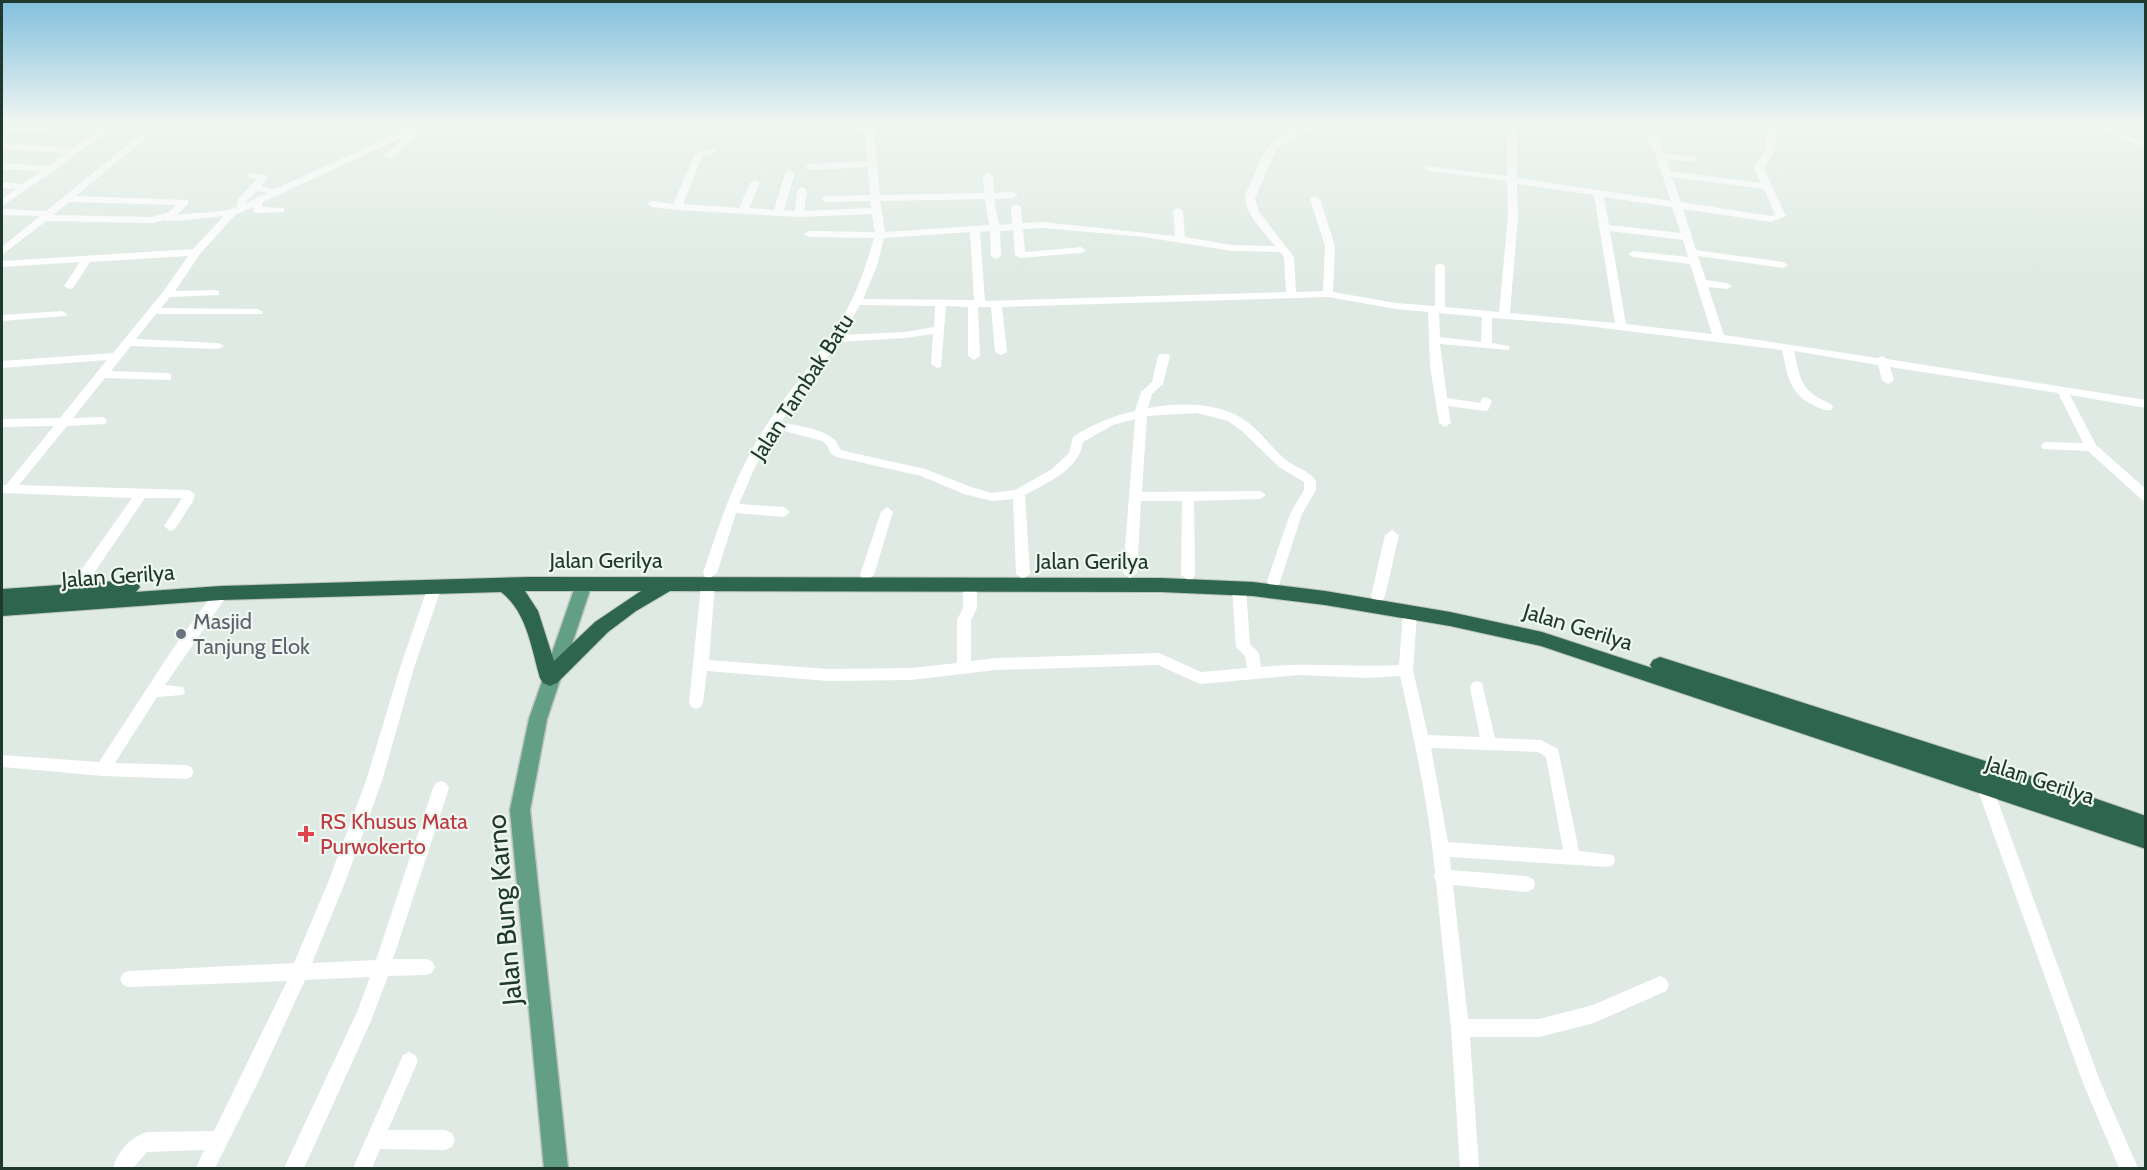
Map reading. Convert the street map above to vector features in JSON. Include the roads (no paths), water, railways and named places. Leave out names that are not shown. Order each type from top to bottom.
[{"type":"highway","name":"Jalan Gerilya","points":[[2,596],[70,597],[505,585],[530,579],[584,584],[670,585],[709,579],[1131,573],[1162,580],[1325,598],[1482,625],[1542,639],[2004,776],[2145,826]]},
{"type":"highway","name":"Jalan Gerilya","points":[[2,609],[70,597],[356,577],[709,579],[970,585],[1162,580],[1188,575],[1274,581],[1378,596],[1539,626],[1985,788],[2145,840]]},
{"type":"highway","points":[[505,585],[520,597],[529,611],[550,678],[597,629],[620,610],[670,585]]},
{"type":"main road","name":"Jalan Bung Karno","points":[[556,1168],[520,810],[538,719],[550,678],[584,584]]},
{"type":"street","points":[[2,203],[42,176]]},
{"type":"street","points":[[2,252],[43,215],[94,176]]},
{"type":"street","points":[[237,211],[241,201],[263,177],[255,176]]},
{"type":"street","points":[[5,489],[66,421],[167,294],[196,252],[237,211],[310,176]]},
{"type":"street","points":[[677,207],[690,176]]},
{"type":"street","points":[[778,213],[788,176]]},
{"type":"street","points":[[873,176],[880,235]]},
{"type":"street","points":[[1259,176],[1249,202],[1253,212],[1266,225],[1289,257],[1293,295]]},
{"type":"street","points":[[1486,176],[1675,202],[1771,219],[1779,218],[1762,176]]},
{"type":"street","points":[[1504,315],[1514,216],[1512,176]]},
{"type":"street","points":[[1667,176],[1719,337]]},
{"type":"street","points":[[1685,176],[1767,187]]},
{"type":"street","points":[[988,177],[995,228],[1008,255]]},
{"type":"street","points":[[743,210],[755,183]]},
{"type":"street","points":[[2,185],[26,187]]},
{"type":"street","points":[[255,188],[274,192]]},
{"type":"street","points":[[799,214],[802,190]]},
{"type":"street","points":[[1598,192],[1621,326]]},
{"type":"street","points":[[825,199],[1013,195]]},
{"type":"street","points":[[2,212],[153,220],[172,214],[185,202],[66,199]]},
{"type":"street","points":[[260,199],[257,210],[281,210]]},
{"type":"street","points":[[1315,199],[1330,246],[1328,294]]},
{"type":"street","points":[[652,204],[799,214],[876,211]]},
{"type":"street","points":[[1008,255],[1017,227],[1016,207]]},
{"type":"street","points":[[148,225],[184,216],[237,211]]},
{"type":"street","points":[[1178,211],[1180,241]]},
{"type":"street","points":[[809,234],[880,235],[1050,226],[1144,234],[1232,248],[1283,249]]},
{"type":"street","points":[[1604,227],[1686,237]]},
{"type":"street","points":[[974,356],[975,230]]},
{"type":"street","name":"Jalan Tambak Batu","points":[[696,703],[709,579],[731,508],[753,459],[774,424],[816,362],[837,339],[856,302],[880,235]]},
{"type":"street","points":[[976,257],[1081,250]]},
{"type":"street","points":[[2,264],[196,252]]},
{"type":"street","points":[[1633,254],[1692,256],[1783,264]]},
{"type":"street","points":[[69,286],[87,259]]},
{"type":"street","points":[[1440,266],[1435,340],[1436,366],[1445,423]]},
{"type":"street","points":[[1701,283],[1727,286]]},
{"type":"street","points":[[167,294],[215,293]]},
{"type":"street","points":[[856,302],[996,304],[1328,294],[1396,306],[1719,337],[1882,360],[2145,404]]},
{"type":"street","points":[[937,364],[941,304]]},
{"type":"street","points":[[996,304],[1001,352]]},
{"type":"street","points":[[152,311],[258,312]]},
{"type":"street","points":[[2,318],[62,314]]},
{"type":"street","points":[[1487,314],[1487,343]]},
{"type":"street","points":[[837,339],[901,336],[939,330]]},
{"type":"street","points":[[1435,340],[1505,348]]},
{"type":"street","points":[[128,342],[218,346]]},
{"type":"street","points":[[1787,347],[1799,392],[1811,401],[1827,406]]},
{"type":"street","points":[[2,364],[117,356]]},
{"type":"street","points":[[1131,573],[1141,412],[1147,392],[1159,381],[1164,356]]},
{"type":"street","points":[[1882,360],[1888,380]]},
{"type":"street","points":[[103,374],[167,377]]},
{"type":"street","points":[[2062,390],[2091,447],[2143,492]]},
{"type":"street","points":[[1443,401],[1484,407],[1486,401]]},
{"type":"street","points":[[774,424],[826,438],[833,443],[835,451],[841,454],[926,473],[935,479],[968,491],[999,498],[1019,493],[1067,464],[1076,454],[1077,440],[1085,433],[1141,412],[1196,410],[1217,412],[1244,425],[1282,463],[1310,481],[1310,490],[1296,513],[1274,581]]},
{"type":"street","points":[[2,423],[101,422]]},
{"type":"street","points":[[2048,446],[2091,447]]},
{"type":"street","points":[[5,489],[189,494],[189,498],[170,526]]},
{"type":"street","points":[[1019,493],[1023,574]]},
{"type":"street","points":[[70,597],[141,494]]},
{"type":"street","points":[[1136,496],[1260,495]]},
{"type":"street","points":[[1188,497],[1188,575]]},
{"type":"street","points":[[731,508],[784,512]]},
{"type":"street","points":[[867,575],[887,512]]},
{"type":"street","points":[[1378,596],[1392,536]]},
{"type":"street","points":[[964,669],[964,620],[970,608],[970,585]]},
{"type":"street","points":[[205,1168],[300,971],[374,780],[407,668],[435,586]]},
{"type":"street","points":[[1239,588],[1243,647],[1252,653],[1255,672]]},
{"type":"street","points":[[103,769],[153,691],[221,593]]},
{"type":"street","points":[[1410,613],[1406,670],[1436,810],[1460,1028],[1469,1168]]},
{"type":"street","points":[[701,665],[828,675],[911,674],[996,664],[1159,659],[1200,678],[1299,669],[1366,672],[1406,670]]},
{"type":"street","points":[[1477,687],[1489,744]]},
{"type":"street","points":[[153,691],[178,691]]},
{"type":"street","points":[[1422,741],[1540,746],[1552,754],[1572,857]]},
{"type":"street","points":[[2,761],[103,769],[186,772]]},
{"type":"street","points":[[1985,788],[2092,1083],[2129,1168]]},
{"type":"street","points":[[294,1168],[365,1015],[441,789]]},
{"type":"street","points":[[1440,849],[1607,860]]},
{"type":"street","points":[[1442,877],[1527,884]]},
{"type":"street","points":[[129,979],[426,967]]},
{"type":"street","points":[[1460,1028],[1539,1028],[1594,1014],[1660,985]]},
{"type":"street","points":[[362,1168],[409,1061]]},
{"type":"street","points":[[375,1139],[445,1140]]},
{"type":"street","points":[[122,1168],[138,1145],[147,1142],[220,1140]]},
{"type":"place","name":"Masjid Tanjung Elok","points":[[181,634]]},
{"type":"place","name":"RS Khusus Mata Purwokerto","points":[[306,834]]}]
